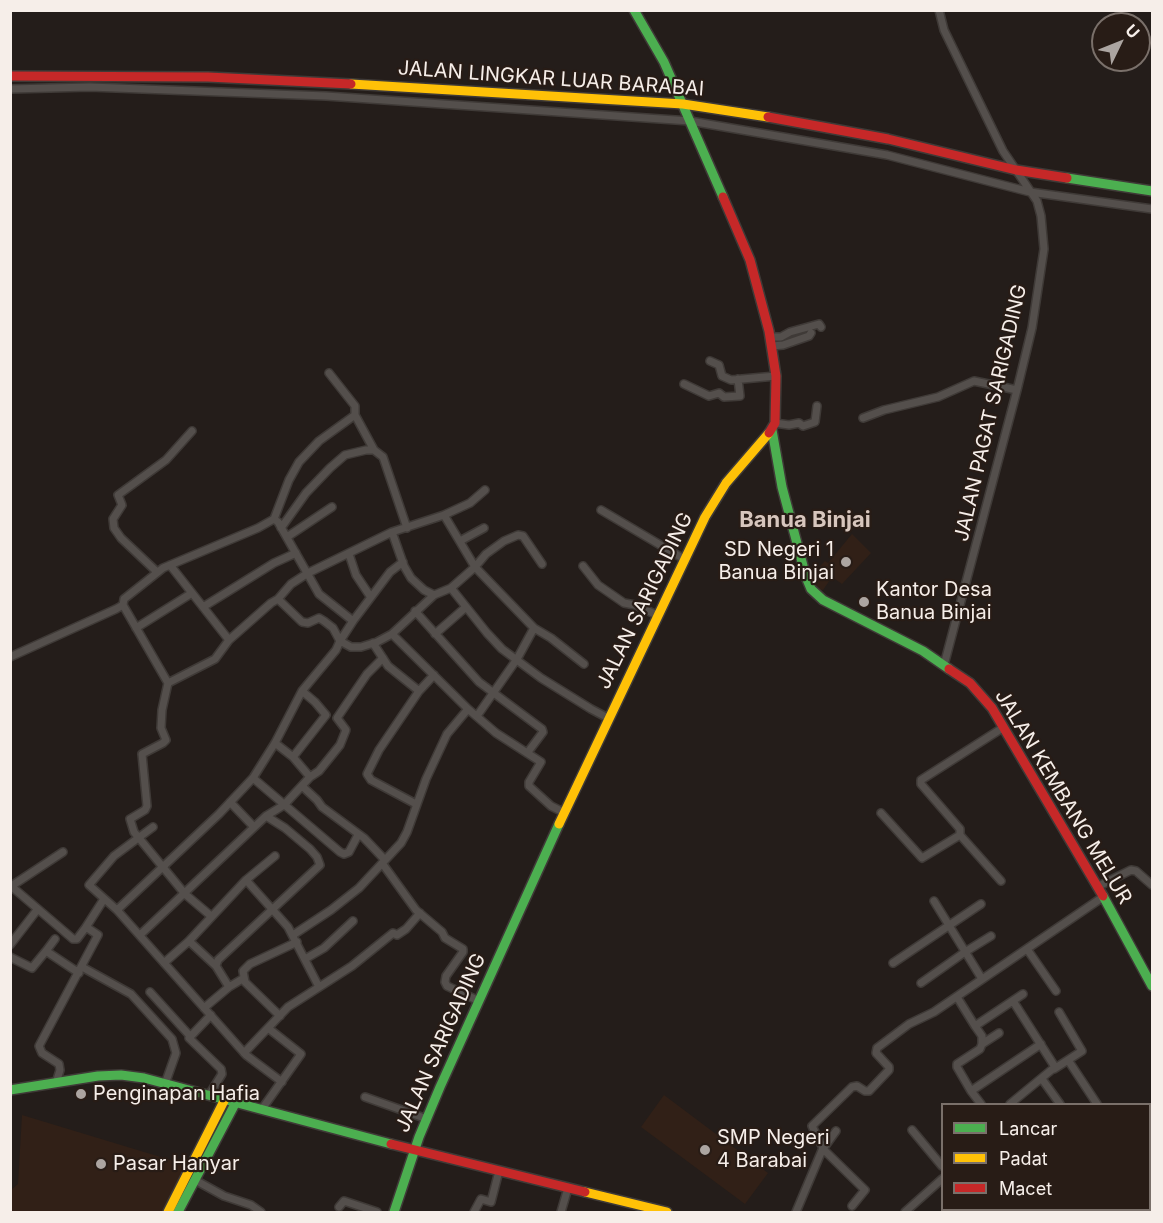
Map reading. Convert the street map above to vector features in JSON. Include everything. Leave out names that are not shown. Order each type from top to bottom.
[{"type":"main road","points":[[634,10],[664,62],[750,260],[771,341],[776,376],[773,427]]},
{"type":"main road","name":"JALAN LINGKAR LUAR BARABAI","points":[[10,76],[219,78],[555,94],[683,104],[801,122],[1016,170],[1152,191]]},
{"type":"main road","name":"JALAN SARIGADING","points":[[394,1212],[414,1150],[427,1119],[563,813],[657,615],[705,517],[726,483],[773,427]]},
{"type":"main road","name":"JALAN KEMBANG MELUR","points":[[773,427],[782,487],[811,589],[823,600],[914,645],[945,665],[970,683],[992,708],[1103,897],[1152,986]]},
{"type":"main road","points":[[10,1090],[98,1076],[121,1075],[144,1078],[414,1150],[568,1188],[639,1209],[667,1212]]},
{"type":"main road","points":[[178,1212],[195,1180],[197,1165],[225,1099]]},
{"type":"main road","points":[[168,1212],[236,1102]]},
{"type":"street","name":"JALAN PAGAT SARIGADING","points":[[939,10],[944,30],[1003,151],[1037,201],[1044,249],[1032,328],[945,665]]},
{"type":"street","points":[[10,89],[90,87],[326,96],[690,121],[887,155],[1030,192],[1152,208]]},
{"type":"street","points":[[771,341],[790,332],[819,324],[821,327]]},
{"type":"street","points":[[771,341],[783,345],[809,336],[811,333]]},
{"type":"street","points":[[710,361],[719,365],[722,376],[731,380],[776,376]]},
{"type":"street","points":[[329,373],[355,406],[355,415],[374,450],[383,457],[407,528]]},
{"type":"street","points":[[684,384],[709,396],[719,393],[724,397],[740,396],[738,379]]},
{"type":"street","points":[[862,418],[884,410],[938,397],[974,381],[1017,390]]},
{"type":"street","points":[[773,427],[799,423],[803,426],[815,422],[817,406]]},
{"type":"street","points":[[211,916],[185,894],[162,868],[136,835],[129,822],[131,817],[146,810],[147,806],[142,754],[166,740],[161,728],[168,683],[123,605],[124,599],[157,572],[170,565],[274,519],[289,480],[299,462],[319,441],[355,415]]},
{"type":"street","points":[[157,572],[121,538],[114,528],[113,519],[122,505],[118,495],[166,460],[192,431]]},
{"type":"street","points":[[281,528],[306,493],[345,455],[374,450]]},
{"type":"street","points":[[168,683],[210,662],[229,640],[271,603],[278,600],[291,584],[308,573],[392,532],[444,515],[470,503],[485,490]]},
{"type":"street","points":[[286,537],[332,507]]},
{"type":"street","points":[[601,510],[684,560]]},
{"type":"street","points":[[444,515],[475,567],[534,628],[551,638],[584,664]]},
{"type":"street","points":[[274,519],[319,594],[353,621]]},
{"type":"street","points":[[460,541],[484,528]]},
{"type":"street","points":[[392,532],[411,578],[424,590],[434,595]]},
{"type":"street","points":[[278,600],[302,622],[320,618],[333,628],[340,641],[354,648],[373,644],[392,634],[434,595],[451,588],[486,554],[504,541],[521,534],[542,564]]},
{"type":"street","points":[[203,607],[274,563],[296,553]]},
{"type":"street","points":[[349,554],[356,575],[370,596]]},
{"type":"street","points":[[117,910],[198,834],[253,778],[275,743],[302,691],[336,650],[370,596],[390,572],[403,562]]},
{"type":"street","points":[[170,565],[229,640]]},
{"type":"street","points":[[583,566],[598,585],[624,603],[635,605],[657,615]]},
{"type":"street","points":[[451,588],[502,649],[541,678],[608,718]]},
{"type":"street","points":[[136,628],[192,593]]},
{"type":"street","points":[[10,657],[123,605]]},
{"type":"street","points":[[435,634],[466,608]]},
{"type":"street","points":[[415,611],[479,682],[544,731],[528,753]]},
{"type":"street","points":[[477,716],[518,659],[534,628]]},
{"type":"street","points":[[392,634],[468,709],[496,733],[539,760],[541,764],[529,782],[529,786],[551,806],[563,813]]},
{"type":"street","points":[[373,644],[388,666],[419,691]]},
{"type":"street","points":[[140,935],[266,816],[284,805],[310,777],[319,771],[340,745],[346,730],[337,718],[367,674],[383,658]]},
{"type":"street","points":[[416,804],[371,780],[367,774],[379,750],[419,691],[434,675]]},
{"type":"street","points":[[293,757],[326,715],[302,691]]},
{"type":"street","points":[[293,935],[359,888],[401,843],[447,734],[468,709]]},
{"type":"street","points":[[1001,881],[960,835],[960,829],[921,783],[921,780],[1004,727]]},
{"type":"street","points":[[275,743],[293,757],[310,777]]},
{"type":"street","points":[[253,778],[344,854],[349,852],[358,835]]},
{"type":"street","points":[[302,786],[321,807],[364,838],[420,913],[442,932],[445,938],[463,950],[446,976],[445,982],[447,986],[479,1001]]},
{"type":"street","points":[[230,802],[254,827]]},
{"type":"street","points":[[881,813],[922,858],[960,835]]},
{"type":"street","points":[[216,966],[218,960],[320,863],[310,849],[285,828],[266,816]]},
{"type":"street","points":[[153,827],[136,835],[90,882],[90,887],[117,910],[244,1053],[282,1082]]},
{"type":"street","points":[[63,852],[11,887],[73,939],[77,939],[104,899]]},
{"type":"street","points":[[164,963],[189,941],[246,880],[275,856]]},
{"type":"street","points":[[1097,887],[1131,870],[1136,871],[1152,885]]},
{"type":"street","points":[[246,880],[293,935],[318,987]]},
{"type":"street","points":[[852,1206],[865,1190],[823,1149],[812,1128],[813,1124],[852,1087],[857,1086],[865,1091],[870,1090],[890,1068],[876,1053],[878,1048],[909,1024],[957,997],[1103,897]]},
{"type":"street","points":[[934,901],[982,979]]},
{"type":"street","points":[[893,963],[981,904]]},
{"type":"street","points":[[10,945],[37,910]]},
{"type":"street","points":[[244,1053],[300,998],[352,966],[393,933],[397,935],[406,929],[420,913]]},
{"type":"street","points":[[305,959],[324,948],[354,921]]},
{"type":"street","points":[[56,1083],[60,1070],[59,1064],[42,1053],[39,1046],[98,935],[86,927]]},
{"type":"street","points":[[921,983],[991,936]]},
{"type":"street","points":[[10,957],[32,968],[55,939]]},
{"type":"street","points":[[189,941],[216,966],[229,987]]},
{"type":"street","points":[[280,1016],[244,978],[243,972],[250,964],[297,942]]},
{"type":"street","points":[[1026,950],[1056,991]]},
{"type":"street","points":[[46,951],[131,994],[172,1039],[176,1053],[165,1084]]},
{"type":"street","points":[[204,1008],[244,978]]},
{"type":"street","points":[[150,992],[221,1069],[222,1074],[209,1095]]},
{"type":"street","points":[[975,1026],[1023,994]]},
{"type":"street","points":[[957,997],[982,1036],[980,1049],[957,1065],[980,1103]]},
{"type":"street","points":[[1012,1001],[1055,1066],[1054,1070]]},
{"type":"street","points":[[1011,1103],[1082,1051],[1059,1012]]},
{"type":"street","points":[[190,1036],[211,1015]]},
{"type":"street","points":[[262,1108],[301,1054],[268,1028]]},
{"type":"street","points":[[982,1044],[999,1033]]},
{"type":"street","points":[[971,1091],[1041,1044]]},
{"type":"street","points":[[1068,1060],[1096,1103]]},
{"type":"street","points":[[1042,1079],[1059,1103]]},
{"type":"street","points":[[365,1097],[427,1119]]},
{"type":"street","points":[[912,1130],[941,1165]]},
{"type":"street","points":[[796,1212],[823,1149],[836,1131]]},
{"type":"street","points":[[474,1212],[481,1199],[492,1202],[499,1171]]},
{"type":"street","points":[[195,1180],[224,1196],[252,1205],[261,1212]]},
{"type":"street","points":[[905,1212],[941,1180]]},
{"type":"street","points":[[561,1212],[568,1188]]},
{"type":"street","points":[[339,1207],[344,1202],[377,1212]]},
{"type":"shaded area","name":"SD Negeri 1 Banua Binjai","points":[[852,534],[871,553],[842,584],[832,577],[823,590],[816,589],[809,578],[825,561],[828,563]]},
{"type":"shaded area","name":"SMP Negeri 4 Barabai","points":[[664,1095],[768,1173],[745,1204],[641,1127]]},
{"type":"shaded area","name":"Pasar Hanyar","points":[[22,1115],[187,1165],[166,1212],[11,1212],[11,1190],[18,1184]]},
{"type":"traffic: fast","points":[[634,10],[664,62],[723,197]]},
{"type":"traffic: fast","points":[[1067,178],[1152,191]]},
{"type":"traffic: fast","points":[[772,430],[782,487],[811,589],[823,600],[923,651],[949,669]]},
{"type":"traffic: fast","points":[[394,1212],[419,1137],[440,1087],[559,824]]},
{"type":"traffic: fast","points":[[1103,896],[1152,986]]},
{"type":"traffic: fast","points":[[10,1090],[98,1076],[121,1075],[144,1078],[391,1144]]},
{"type":"traffic: fast","points":[[178,1212],[236,1102]]},
{"type":"traffic: slow","points":[[351,84],[683,104],[768,117]]},
{"type":"traffic: slow","points":[[559,824],[705,517],[726,483],[769,433]]},
{"type":"traffic: slow","points":[[168,1212],[225,1099]]},
{"type":"traffic: slow","points":[[585,1192],[667,1212]]},
{"type":"traffic: jam","points":[[10,76],[208,77],[351,84]]},
{"type":"traffic: jam","points":[[768,117],[888,139],[1016,170],[1067,178]]},
{"type":"traffic: jam","points":[[723,197],[750,260],[769,331],[776,376],[775,423],[769,433]]},
{"type":"traffic: jam","points":[[949,669],[970,683],[992,708],[1103,896]]},
{"type":"traffic: jam","points":[[391,1144],[585,1192]]},
{"type":"traffic: jam","points":[[1151,1199],[1152,1195]]},
{"type":"place","name":"SD Negeri 1 Banua Binjai","points":[[846,562]]},
{"type":"place","name":"Kantor Desa Banua Binjai","points":[[864,602]]},
{"type":"place","name":"Penginapan Hafia","points":[[81,1094]]},
{"type":"place","name":"SMP Negeri 4 Barabai","points":[[705,1150]]},
{"type":"place","name":"Pasar Hanyar","points":[[101,1164]]},
{"type":"district","name":"Banua Binjai","points":[[805,520]]}]
